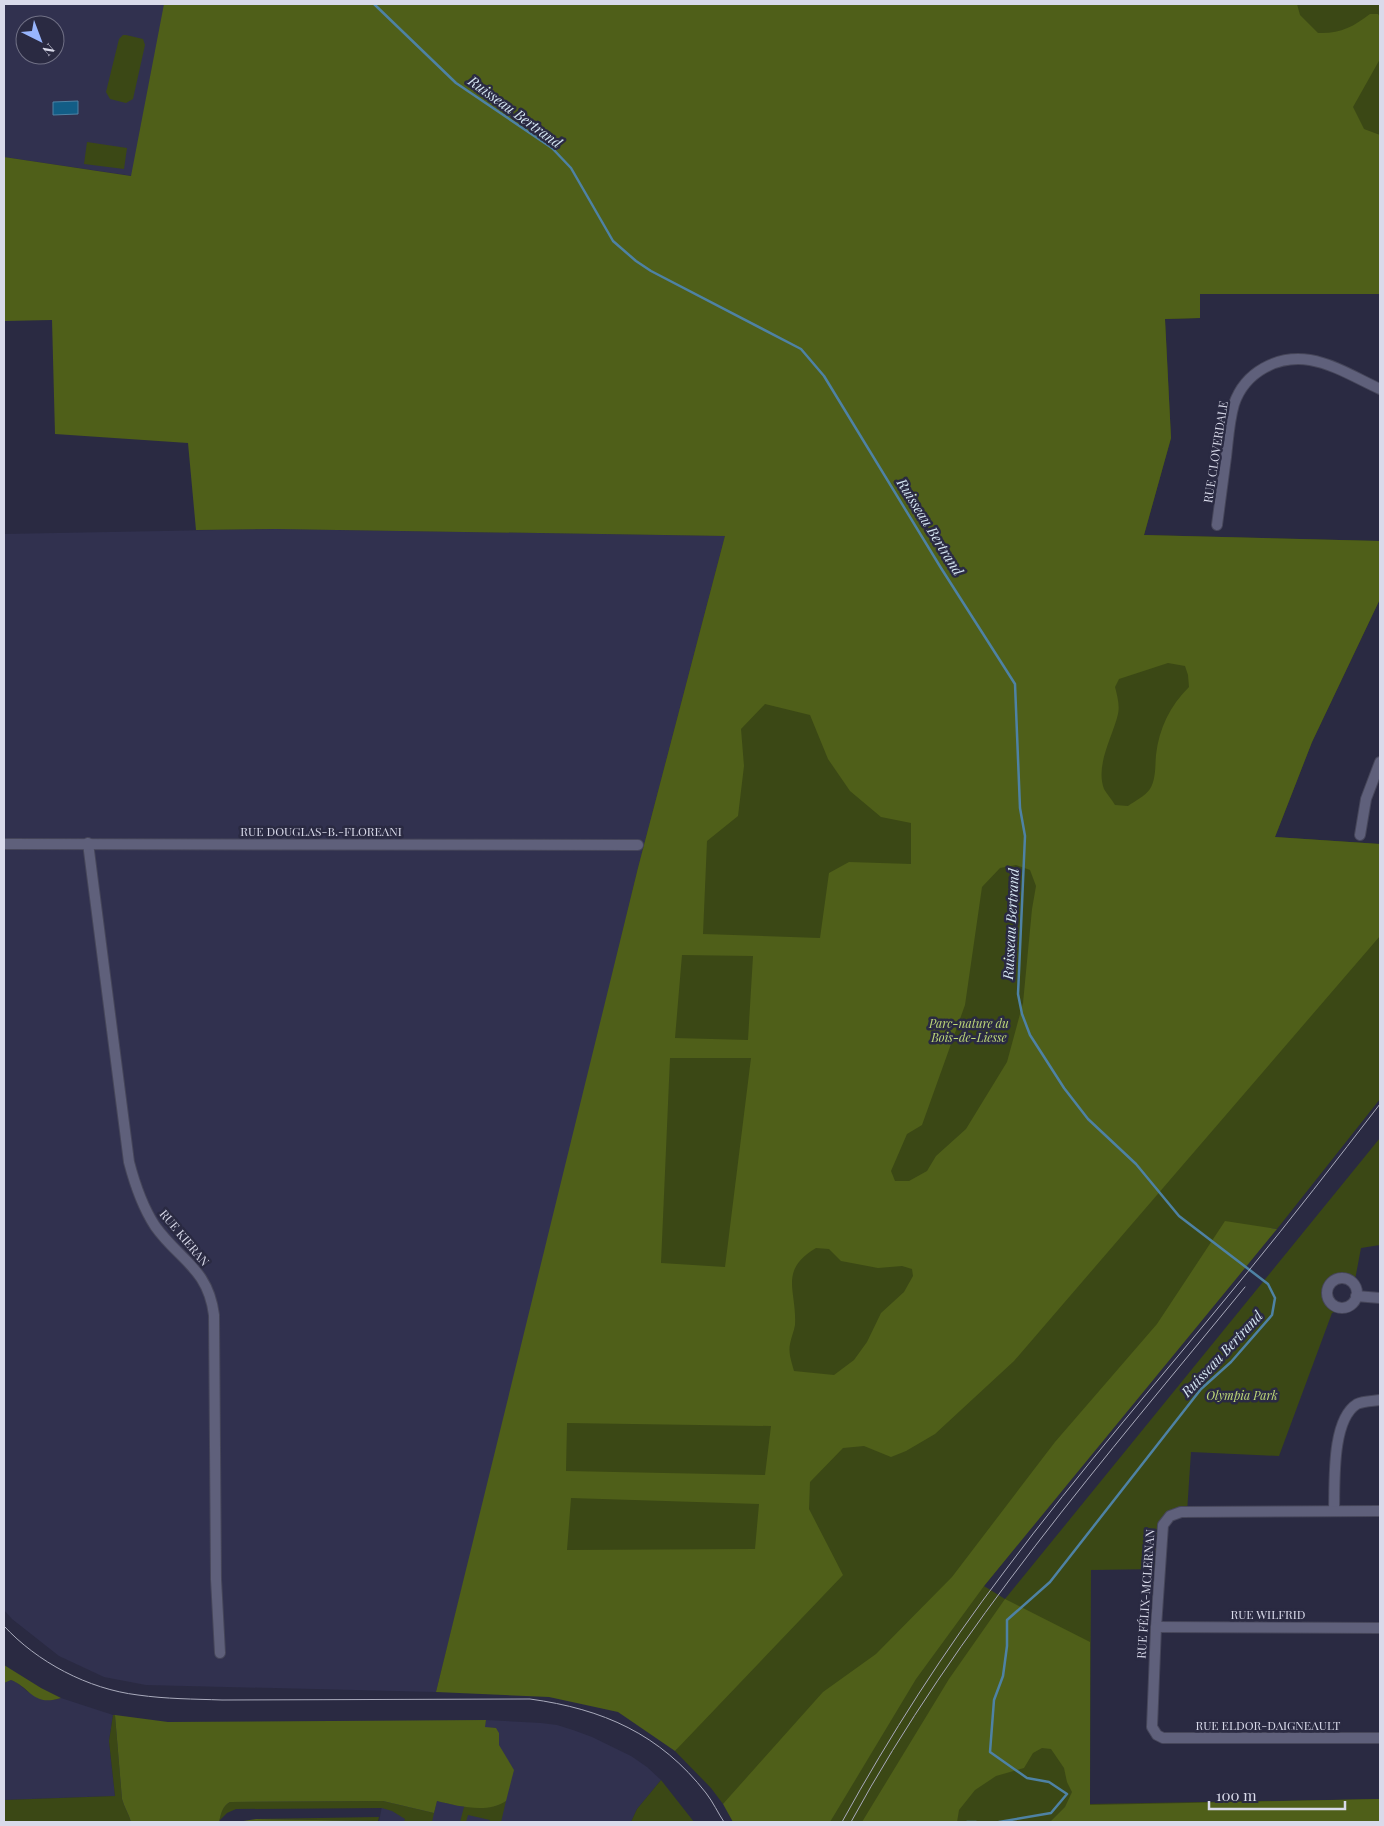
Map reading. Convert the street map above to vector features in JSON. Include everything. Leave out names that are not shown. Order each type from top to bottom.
[{"type":"street","name":"RUE CLOVERDALE","points":[[1217,525],[1232,412],[1242,387],[1254,374],[1268,365],[1282,361],[1309,360],[1325,365],[1380,390]]},
{"type":"street","points":[[1360,835],[1366,799],[1380,762]]},
{"type":"street","name":"RUE KIERAN","points":[[88,843],[129,1162],[137,1192],[146,1212],[157,1228],[199,1274],[207,1287],[212,1302],[214,1315],[216,1579],[220,1653]]},
{"type":"street","name":"RUE DOUGLAS-B.-FLOREANI","points":[[4,844],[638,845]]},
{"type":"street","points":[[1356,1296],[1380,1298]]},
{"type":"street","points":[[1334,1512],[1337,1438],[1342,1424],[1357,1404],[1380,1400]]},
{"type":"street","name":"RUE FÉLIX-MCLERNAN","points":[[1157,1735],[1152,1727],[1156,1627],[1163,1525],[1170,1516],[1181,1512],[1380,1511]]},
{"type":"street","name":"RUE WILFRID","points":[[1156,1627],[1380,1628]]},
{"type":"street","name":"RUE ELDOR-DAIGNEAULT","points":[[1157,1735],[1173,1739],[1380,1738]]},
{"type":"shaded area","points":[[4,4],[165,4],[133,176],[4,157]]},
{"type":"shaded area","points":[[78,101],[78,114],[53,115],[53,102]]},
{"type":"shaded area","points":[[275,529],[726,536],[436,1692],[146,1685],[104,1677],[59,1656],[12,1619],[4,1610],[4,534]]},
{"type":"shaded area","points":[[11,1680],[28,1692],[54,1700],[61,1698],[113,1715],[109,1741],[115,1796],[4,1800],[4,1683]]},
{"type":"shaded area","points":[[486,1720],[541,1723],[573,1730],[631,1756],[661,1780],[637,1809],[631,1822],[379,1822],[383,1801],[434,1813],[437,1801],[464,1807]]},
{"type":"green space","name":"Parc-nature du Bois-de-Liesse","points":[[164,4],[1297,4],[1300,15],[1318,33],[1346,29],[1370,14],[1378,14],[1380,17],[1380,59],[1353,107],[1364,129],[1380,135],[1380,294],[1200,294],[1200,318],[1165,319],[1171,438],[1144,535],[1380,541],[1380,599],[1312,742],[1275,837],[1380,844],[1380,936],[1014,1361],[935,1434],[906,1451],[891,1457],[864,1446],[843,1448],[810,1482],[809,1509],[843,1575],[675,1751],[618,1712],[549,1697],[436,1692],[638,868],[725,536],[275,529],[196,530],[188,443],[55,434],[52,320],[4,321],[4,157],[131,176]],"holes":[[[1168,663],[1185,666],[1188,675],[1189,687],[1176,702],[1166,718],[1160,736],[1152,785],[1145,794],[1128,806],[1115,805],[1104,789],[1102,780],[1103,761],[1119,711],[1115,687],[1119,679]],[[765,704],[810,715],[828,759],[850,791],[881,817],[911,823],[911,864],[849,862],[829,873],[820,938],[703,934],[707,841],[738,816],[744,766],[741,729]],[[1016,865],[1030,870],[1036,886],[1023,1003],[1007,1062],[966,1129],[936,1156],[927,1171],[909,1181],[895,1181],[891,1171],[907,1134],[922,1125],[965,1005],[982,887],[1000,868]],[[682,955],[753,956],[748,1040],[675,1038]],[[670,1058],[751,1058],[725,1267],[661,1263]],[[816,1248],[829,1249],[841,1261],[878,1268],[902,1266],[912,1269],[913,1276],[904,1292],[881,1313],[867,1342],[854,1360],[834,1375],[794,1371],[790,1358],[790,1342],[795,1325],[792,1282],[793,1273],[804,1256]],[[567,1423],[771,1426],[765,1475],[566,1471]],[[571,1498],[759,1504],[755,1549],[567,1550]]]},
{"type":"green space","name":"Parc-nature du Bois-de-Liesse","points":[[391,4],[1380,4],[1380,294],[1200,294],[1200,318],[1165,319],[1171,438],[1144,535],[1380,541],[1380,599],[1312,742],[1275,837],[1380,844],[1380,1099],[1277,1229],[1272,1228],[984,1586],[1005,1599],[1380,1138],[1380,1245],[1361,1248],[1354,1285],[1345,1279],[1338,1278],[1332,1283],[1328,1297],[1331,1304],[1337,1308],[1348,1307],[1332,1313],[1279,1456],[1191,1452],[1187,1512],[1170,1516],[1160,1569],[1091,1570],[1090,1804],[1380,1799],[1380,1822],[736,1822],[725,1802],[723,1804],[711,1788],[675,1751],[677,1749],[621,1710],[558,1689],[441,1686],[638,868],[725,536]]},
{"type":"green space","points":[[123,35],[143,39],[145,45],[133,99],[126,103],[110,99],[106,92],[119,39]]},
{"type":"green space","points":[[87,142],[127,148],[124,169],[84,164]]},
{"type":"green space","points":[[1225,1221],[1277,1229],[984,1586],[916,1679],[830,1822],[733,1822],[723,1804],[823,1692],[876,1654],[952,1577],[1055,1442],[1157,1324]]},
{"type":"green space","points":[[1005,1599],[1090,1642],[1090,1805],[1380,1799],[1380,1822],[1050,1822],[1065,1807],[1072,1792],[1067,1782],[1064,1768],[1051,1749],[1042,1748],[1033,1753],[1024,1768],[996,1776],[975,1790],[959,1810],[957,1822],[862,1822],[949,1679]]},
{"type":"green space","points":[[4,1665],[61,1698],[44,1700],[11,1680],[4,1683]]},
{"type":"green space","points":[[113,1715],[115,1715],[122,1799],[131,1822],[4,1822],[4,1800],[115,1796],[109,1741]]},
{"type":"green space","points":[[115,1715],[168,1722],[486,1720],[485,1727],[496,1728],[499,1733],[499,1745],[514,1770],[506,1801],[490,1807],[472,1808],[437,1801],[434,1813],[383,1801],[230,1802],[221,1813],[219,1822],[131,1822],[122,1799]]},
{"type":"green space","points":[[661,1780],[694,1822],[631,1822],[637,1809]]},
{"type":"green space","points":[[383,1801],[434,1813],[432,1822],[404,1822],[405,1819],[392,1811],[382,1808],[236,1809],[227,1813],[219,1821],[221,1813],[230,1802]]},
{"type":"green space","points":[[506,1801],[501,1822],[489,1822],[490,1820],[468,1815],[466,1822],[460,1822],[464,1807],[495,1806]]},
{"type":"green space","points":[[379,1817],[378,1821],[256,1819]]},
{"type":"green space","points":[[256,1819],[378,1821],[379,1822],[237,1822]]},
{"type":"waterway","name":"Ruisseau Bertrand","points":[[374,4],[456,83],[552,148],[571,168],[613,241],[636,261],[651,271],[801,349],[824,376],[941,568],[1015,684],[1020,808],[1025,836],[1018,994],[1022,1014],[1030,1035],[1064,1088],[1088,1119],[1136,1164],[1179,1216],[1268,1284],[1275,1298],[1272,1315],[1231,1362],[1201,1389],[1050,1582],[1007,1620],[1007,1646],[1003,1676],[994,1700],[990,1752],[1027,1778],[1049,1782],[1067,1794],[1051,1813],[999,1822]]},
{"type":"waterway","name":"Ruisseau Bertrand","points":[[967,1822],[976,1822]]},
{"type":"tram line","points":[[842,1822],[879,1757],[919,1694],[960,1632],[1004,1572],[1093,1459],[1280,1232],[1380,1104]]},
{"type":"tram line","points":[[851,1822],[893,1750],[985,1613],[1087,1480],[1245,1287]]},
{"type":"tram line","points":[[4,1626],[32,1651],[65,1672],[101,1687],[138,1695],[222,1700],[530,1699],[557,1703],[606,1718],[649,1740],[688,1772],[706,1793],[724,1822]]},
{"type":"park label","name":"Olympia Park","points":[[1242,1396]]}]
